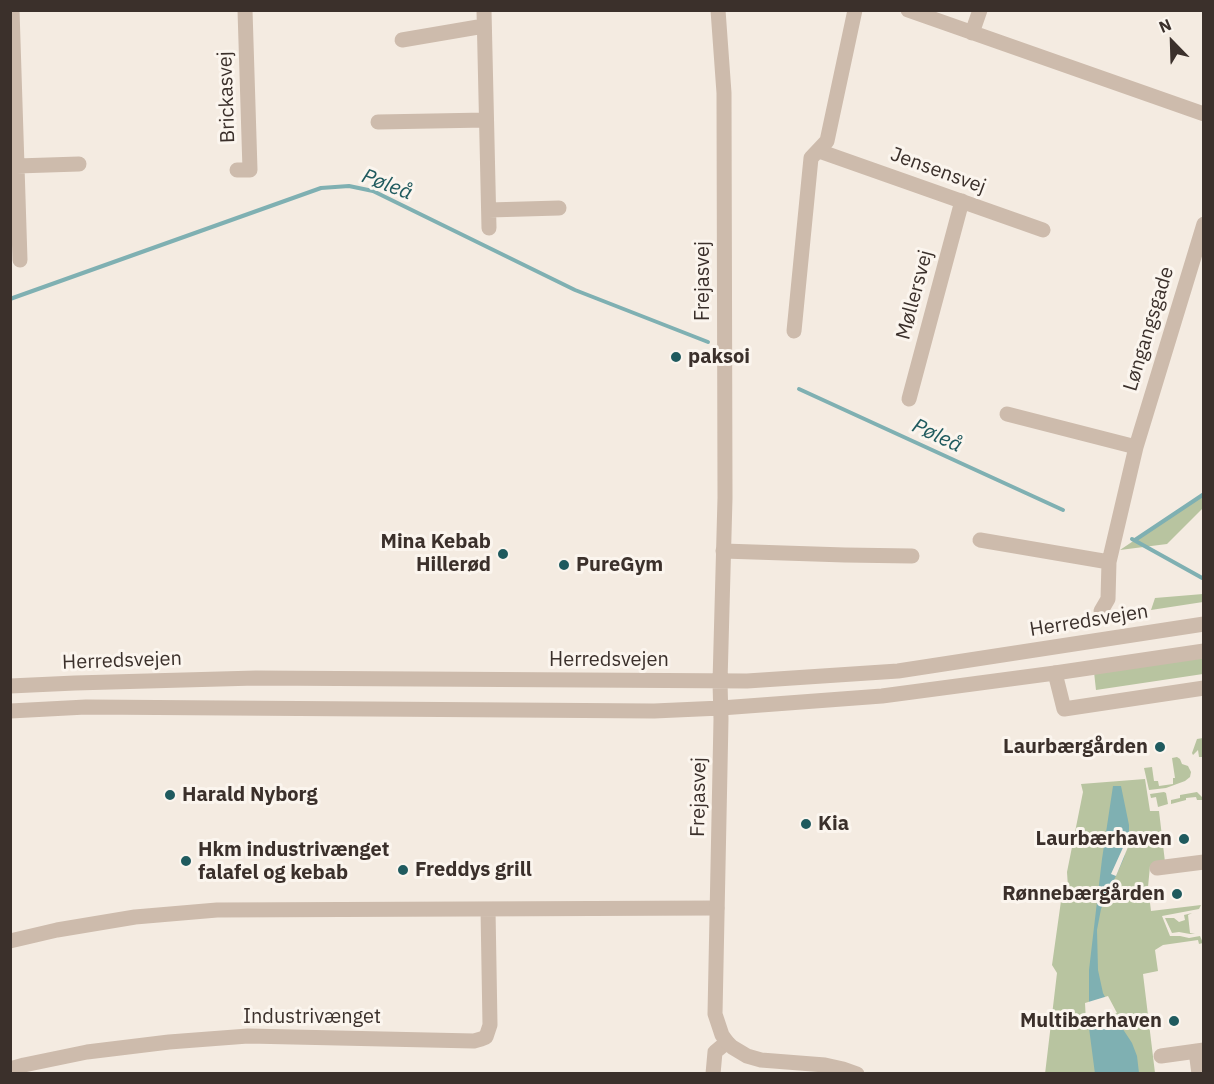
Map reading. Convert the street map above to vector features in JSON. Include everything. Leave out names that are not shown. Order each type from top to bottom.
[{"type":"street","points":[[12,10],[14,142],[17,166],[15,235],[20,260]]},
{"type":"street","name":"Brickasvej","points":[[237,170],[250,170],[245,10]]},
{"type":"street","points":[[484,10],[489,228]]},
{"type":"street","name":"Frejasvej","points":[[718,10],[724,93],[725,490],[715,1014],[727,1042]]},
{"type":"street","points":[[794,331],[811,158],[827,141],[855,10]]},
{"type":"street","points":[[908,10],[1203,114]]},
{"type":"street","points":[[972,33],[980,10]]},
{"type":"street","points":[[402,40],[484,26]]},
{"type":"street","points":[[378,122],[486,120]]},
{"type":"street","name":"Jensensvej","points":[[819,150],[1043,230]]},
{"type":"street","points":[[17,166],[79,164]]},
{"type":"street","name":"Møllersvej","points":[[909,399],[962,201]]},
{"type":"street","points":[[489,210],[559,208]]},
{"type":"street","name":"Løngangsgade","points":[[1101,611],[1108,599],[1109,562],[1136,447],[1203,224]]},
{"type":"street","points":[[1007,414],[1136,447]]},
{"type":"street","points":[[980,540],[1109,562]]},
{"type":"street","points":[[723,551],[912,556]]},
{"type":"street","name":"Herredsvejen","points":[[10,686],[256,678],[747,681],[898,671],[1203,624]]},
{"type":"street","points":[[10,711],[86,707],[643,711],[721,708],[882,696],[1203,651]]},
{"type":"street","points":[[1055,673],[1064,709],[1203,688]]},
{"type":"street","points":[[1157,868],[1203,862]]},
{"type":"street","points":[[10,941],[57,930],[135,917],[217,910],[717,908]]},
{"type":"street","name":"Industrivænget","points":[[10,1069],[91,1051],[248,1036],[474,1041],[481,1039],[486,1037],[490,1025],[488,909]]},
{"type":"street","points":[[713,1074],[716,1052],[727,1042],[747,1056],[754,1058],[825,1065],[856,1074]]},
{"type":"street","points":[[1161,1056],[1200,1051],[1199,1074]]},
{"type":"green space","points":[[1203,494],[1203,508],[1167,544],[1120,550]]},
{"type":"green space","points":[[1203,594],[1203,602],[1151,610],[1155,598]]},
{"type":"green space","points":[[1203,656],[1203,674],[1096,690],[1094,672]]},
{"type":"green space","points":[[1203,738],[1203,757],[1199,757],[1198,750],[1193,755],[1197,739]]},
{"type":"green space","points":[[1177,757],[1182,764],[1188,766],[1191,772],[1190,777],[1166,788],[1149,790],[1144,768],[1152,767],[1154,781],[1158,781],[1159,786],[1173,784],[1173,778],[1175,778],[1172,758]]},
{"type":"green space","points":[[1145,779],[1150,811],[1159,811],[1165,862],[1150,866],[1148,887],[1151,911],[1201,905],[1199,909],[1162,916],[1170,936],[1189,938],[1200,936],[1203,943],[1199,944],[1198,940],[1163,945],[1155,950],[1158,971],[1143,974],[1155,1073],[1045,1074],[1057,973],[1052,965],[1061,901],[1069,902],[1067,872],[1083,792],[1081,784]]},
{"type":"green space","points":[[1164,792],[1168,804],[1158,807],[1156,797],[1151,798],[1150,794]]},
{"type":"green space","points":[[1197,792],[1202,800],[1197,800],[1196,797],[1186,798],[1186,800],[1171,804],[1171,800],[1180,798],[1180,795]]},
{"type":"green space","points":[[1192,913],[1188,915],[1190,933],[1195,934],[1172,933],[1165,918],[1174,918],[1179,922],[1185,920],[1184,915]]},
{"type":"water","points":[[1113,786],[1121,786],[1129,825],[1129,837],[1124,858],[1101,909],[1097,930],[1098,970],[1103,993],[1132,1043],[1137,1056],[1139,1073],[1095,1074],[1089,1028],[1089,970]]},
{"type":"pier","points":[[1128,841],[1128,847],[1116,876],[1111,874]]},
{"type":"pier","points":[[1108,996],[1117,1013],[1086,1022],[1085,1003]]},
{"type":"waterway","name":"Pøleå","points":[[10,299],[321,188],[349,186],[373,191],[575,290],[708,342]]},
{"type":"waterway","name":"Pøleå","points":[[799,389],[1063,510]]},
{"type":"waterway","points":[[1135,540],[1204,494]]},
{"type":"waterway","name":"Pøleå","points":[[1132,539],[1204,579]]},
{"type":"place","name":"paksoi","points":[[676,357]]},
{"type":"place","name":"Mina Kebab Hillerød","points":[[503,554]]},
{"type":"place","name":"PureGym","points":[[564,565]]},
{"type":"place","name":"Laurbærgården","points":[[1160,747]]},
{"type":"place","name":"Harald Nyborg","points":[[170,795]]},
{"type":"place","name":"Kia","points":[[806,824]]},
{"type":"place","name":"Laurbærhaven","points":[[1184,839]]},
{"type":"place","name":"Hkm industrivænget falafel og kebab","points":[[186,861]]},
{"type":"place","name":"Freddys grill","points":[[403,870]]},
{"type":"place","name":"Rønnebærgården","points":[[1177,894]]},
{"type":"place","name":"Multibærhaven","points":[[1174,1021]]}]
